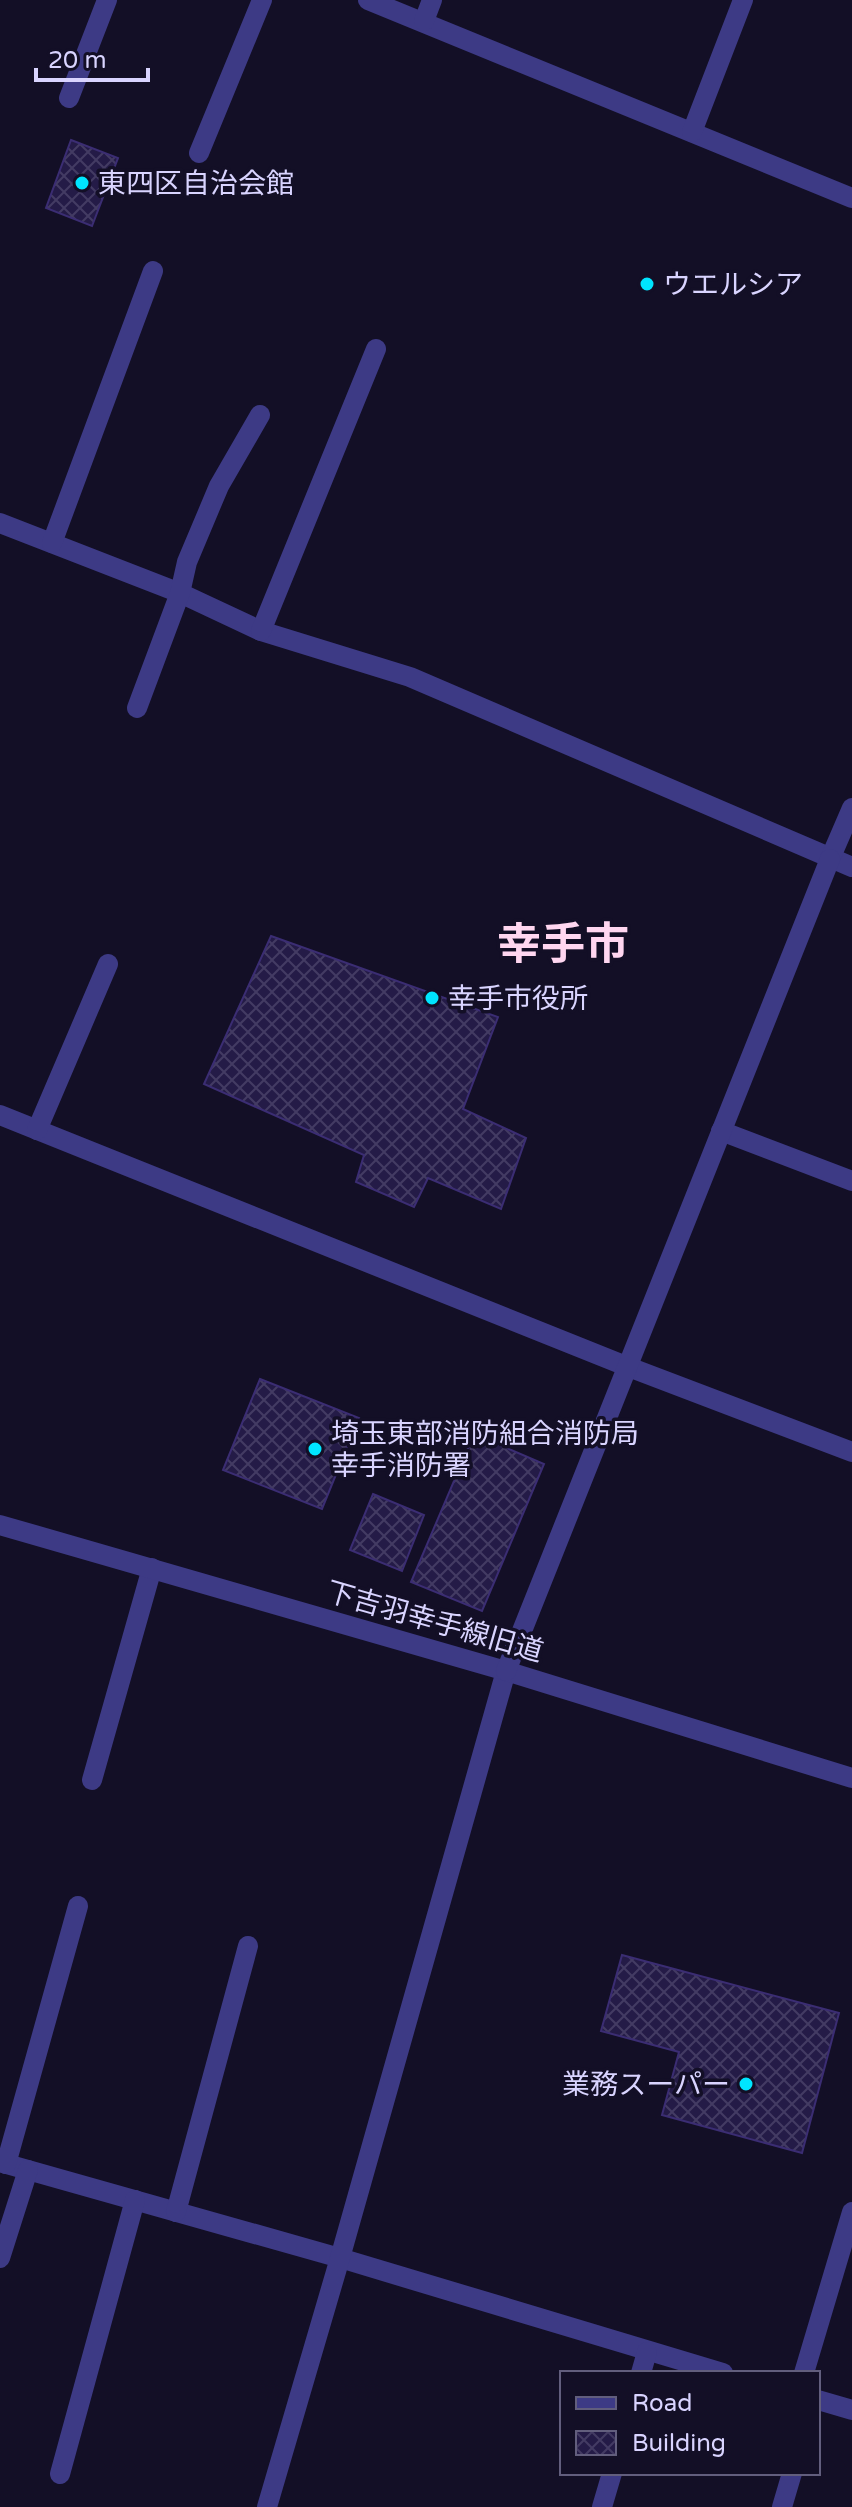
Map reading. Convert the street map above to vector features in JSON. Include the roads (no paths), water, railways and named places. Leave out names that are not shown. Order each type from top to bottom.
[{"type":"street","points":[[69,98],[107,0]]},
{"type":"street","points":[[199,153],[262,0]]},
{"type":"street","points":[[368,0],[852,198]]},
{"type":"street","points":[[424,21],[432,0]]},
{"type":"street","points":[[692,132],[743,0]]},
{"type":"street","points":[[52,543],[153,271]]},
{"type":"street","points":[[261,631],[376,349]]},
{"type":"street","points":[[137,708],[180,593],[187,562],[219,486],[260,415]]},
{"type":"street","points":[[0,523],[180,593],[261,631],[410,677],[852,867]]},
{"type":"street","points":[[267,2507],[506,1671],[852,808]]},
{"type":"street","points":[[37,1130],[108,964]]},
{"type":"street","points":[[0,1115],[626,1366],[852,1452]]},
{"type":"street","points":[[721,1131],[852,1181]]},
{"type":"street","name":"下吉羽幸手線旧道","points":[[0,1525],[506,1671],[852,1778]]},
{"type":"street","points":[[92,1780],[152,1568]]},
{"type":"street","points":[[78,1906],[3,2163],[340,2258],[716,2371]]},
{"type":"street","points":[[176,2212],[248,1946]]},
{"type":"street","points":[[0,2258],[28,2170]]},
{"type":"street","points":[[60,2474],[135,2200]]},
{"type":"street","points":[[805,2371],[852,2212]]},
{"type":"street","points":[[642,2371],[647,2352]]},
{"type":"street","points":[[820,2401],[852,2410]]},
{"type":"street","points":[[602,2507],[611,2475]]},
{"type":"street","points":[[782,2507],[791,2475]]},
{"type":"place","name":"東四区自治会館","points":[[82,183]]},
{"type":"place","name":"ウエルシア","points":[[647,284]]},
{"type":"place","name":"幸手市役所","points":[[432,998]]},
{"type":"place","name":"埼玉東部消防組合消防局 幸手消防署","points":[[315,1449]]},
{"type":"place","name":"業務スーパー","points":[[746,2084]]},
{"type":"district","name":"幸手市","points":[[563,944]]}]
